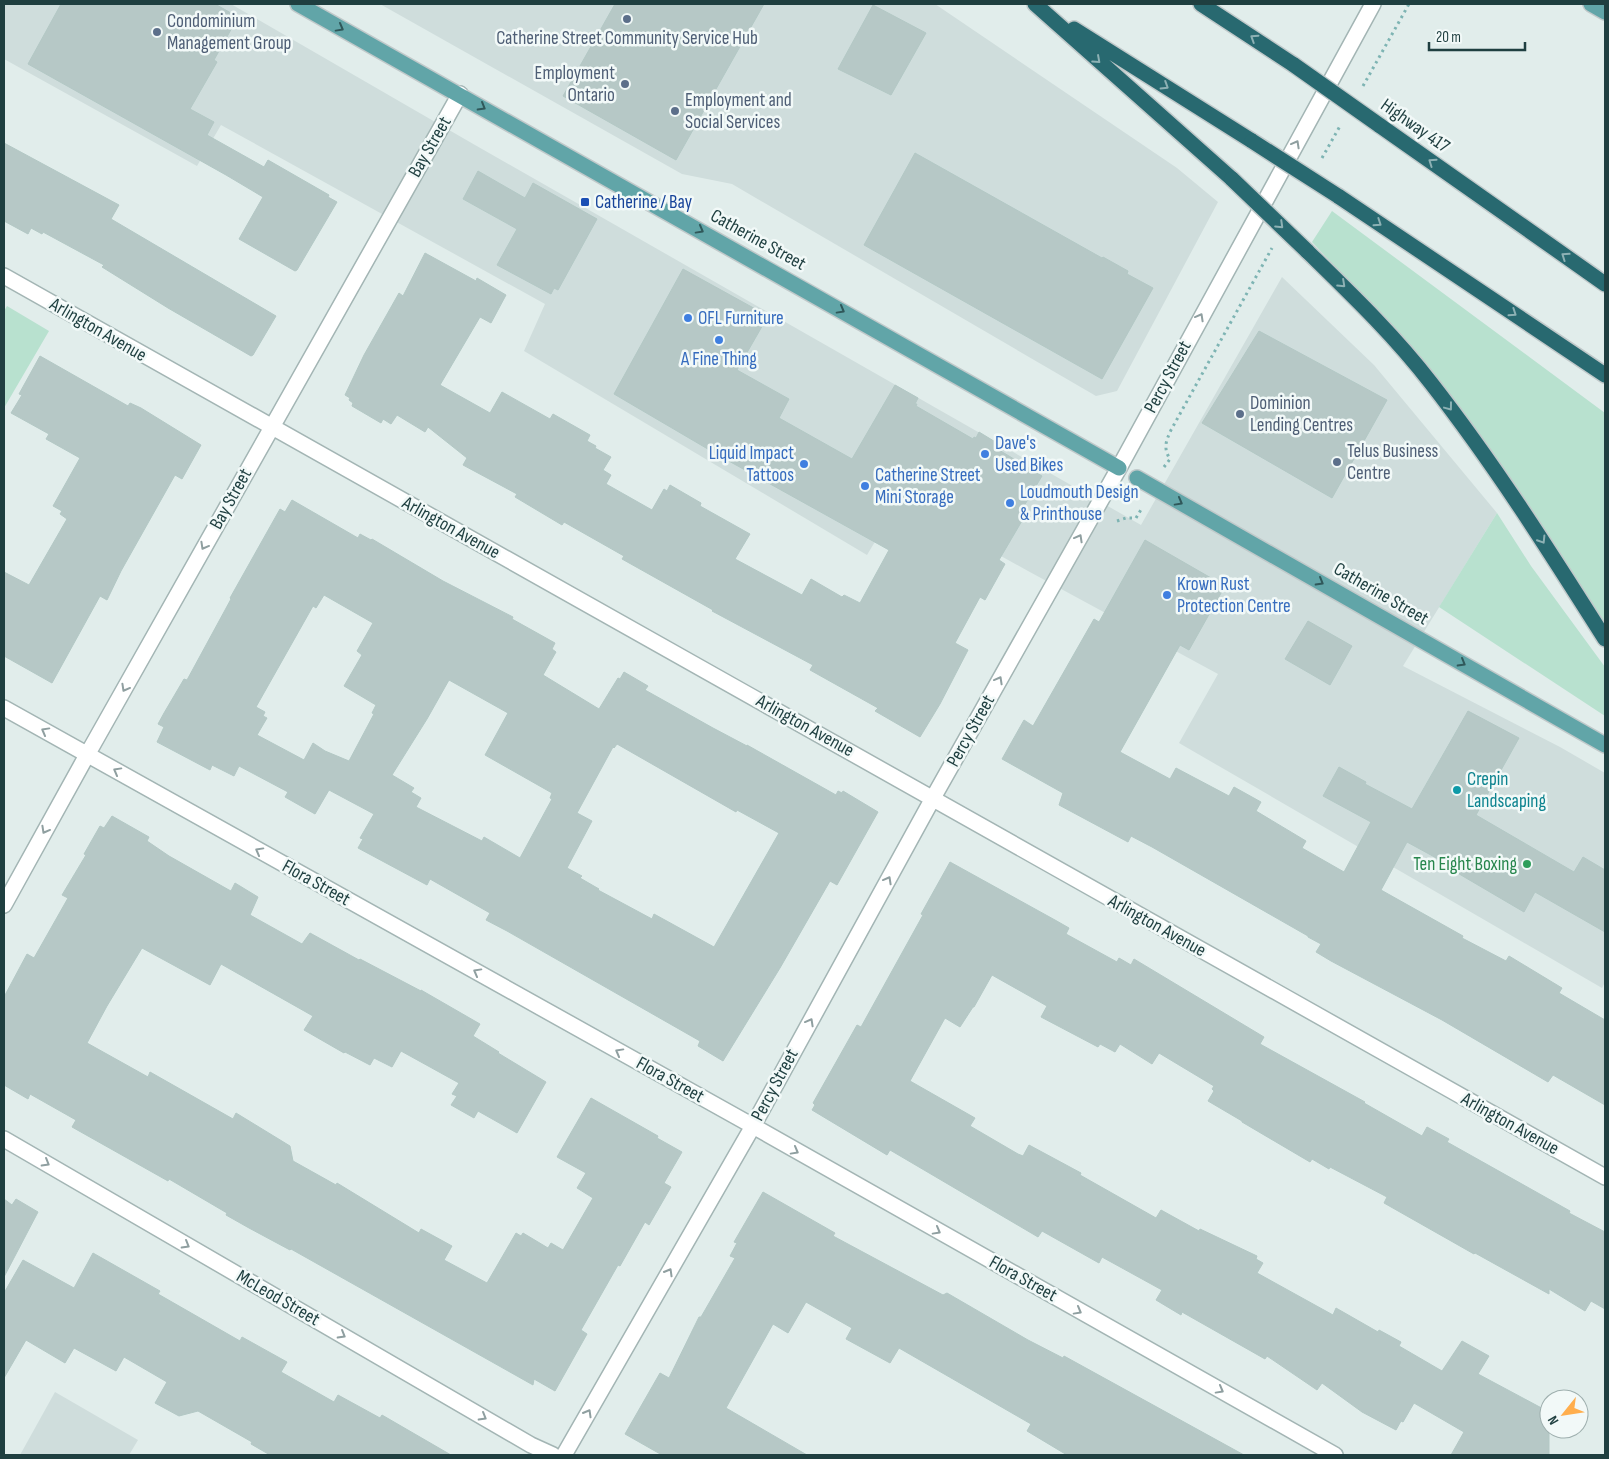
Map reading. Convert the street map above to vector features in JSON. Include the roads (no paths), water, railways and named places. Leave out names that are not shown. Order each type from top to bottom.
[{"type":"highway","points":[[1035,4],[1338,196],[1605,375]]},
{"type":"highway","points":[[1035,4],[1232,179],[1350,292],[1381,325],[1430,382],[1490,461],[1537,531],[1605,640]]},
{"type":"highway","name":"Highway 417","points":[[1201,4],[1294,65],[1605,284]]},
{"type":"main road","name":"Catherine Street","points":[[298,4],[1119,468]]},
{"type":"main road","points":[[1591,4],[1605,12]]},
{"type":"main road","name":"Catherine Street","points":[[1137,478],[1605,745]]},
{"type":"street","name":"Percy Street","points":[[564,1455],[753,1126],[933,798],[1119,468],[1372,4]]},
{"type":"street","name":"Bay Street","points":[[4,905],[87,754],[460,94]]},
{"type":"street","name":"Arlington Avenue","points":[[4,276],[271,428],[1605,1177]]},
{"type":"street","name":"Flora Street","points":[[4,708],[753,1126],[1335,1455]]},
{"type":"street","name":"McLeod Street","points":[[4,1139],[531,1445],[553,1455]]},
{"type":"place","name":"Catherine Street Community Service Hub","points":[[627,19]]},
{"type":"place","name":"Condominium Management Group","points":[[157,32]]},
{"type":"place","name":"Employment Ontario","points":[[625,84]]},
{"type":"place","name":"Employment and Social Services","points":[[675,111]]},
{"type":"place","name":"Catherine / Bay","points":[[585,202]]},
{"type":"place","name":"OFL Furniture","points":[[688,318]]},
{"type":"place","name":"A Fine Thing","points":[[719,340]]},
{"type":"place","name":"Dominion Lending Centres","points":[[1240,414]]},
{"type":"place","name":"Dave's Used Bikes","points":[[985,454]]},
{"type":"place","name":"Telus Business Centre","points":[[1337,462]]},
{"type":"place","name":"Liquid Impact Tattoos","points":[[804,464]]},
{"type":"place","name":"Catherine Street Mini Storage","points":[[865,486]]},
{"type":"place","name":"Loudmouth Design & Printhouse","points":[[1010,503]]},
{"type":"place","name":"Krown Rust Protection Centre","points":[[1167,595]]},
{"type":"place","name":"Crepin Landscaping","points":[[1457,790]]},
{"type":"place","name":"Ten Eight Boxing","points":[[1527,864]]}]
